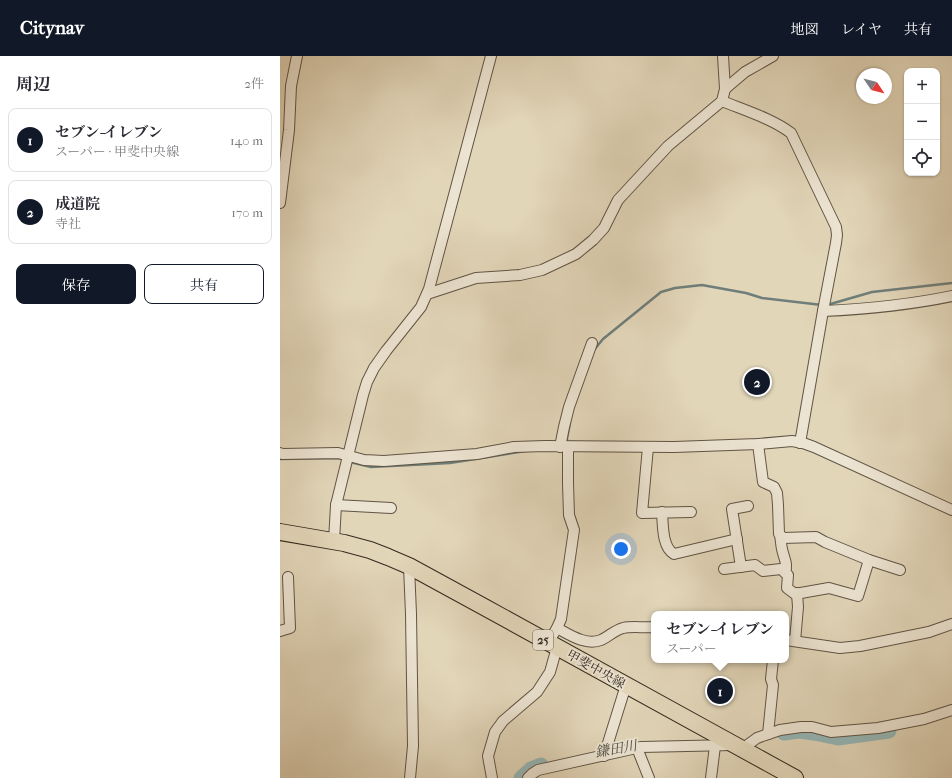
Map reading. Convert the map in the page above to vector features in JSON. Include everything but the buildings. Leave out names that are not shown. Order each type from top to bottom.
[{"type":"main road","name":"甲斐中央線","points":[[280,533],[344,542],[370,550],[409,566],[739,747],[785,776]]},
{"type":"street","points":[[280,203],[290,130],[285,121],[297,56]]},
{"type":"street","points":[[334,541],[336,505],[367,382],[374,368],[386,351],[421,307],[429,289],[491,56]]},
{"type":"street","points":[[427,294],[476,278],[520,275],[542,270],[576,254],[593,240],[604,228],[618,200],[668,146],[722,101],[725,89],[723,56]]},
{"type":"street","points":[[725,89],[745,72],[773,56]]},
{"type":"street","points":[[722,101],[776,123],[791,133],[836,227],[836,243],[800,442]]},
{"type":"street","points":[[823,312],[927,302],[952,296]]},
{"type":"street","points":[[492,778],[488,756],[495,732],[503,721],[537,692],[550,672],[553,645],[561,619],[574,530],[569,515],[564,427],[569,407],[592,342]]},
{"type":"street","points":[[280,453],[338,453],[364,460],[384,461],[477,454],[514,447],[674,448],[792,441],[814,447],[952,510]]},
{"type":"street","points":[[758,444],[763,482],[774,487],[777,493],[778,534],[780,535],[782,551],[786,561],[787,567],[785,573]]},
{"type":"street","points":[[648,447],[642,513],[691,512]]},
{"type":"street","points":[[336,505],[391,508]]},
{"type":"street","points":[[741,567],[732,509],[748,506]]},
{"type":"street","points":[[662,512],[663,530],[667,548],[674,554],[737,539]]},
{"type":"street","points":[[780,535],[783,538],[816,537],[824,542],[869,560],[900,570]]},
{"type":"street","points":[[724,569],[755,565],[763,571],[781,570],[788,575],[787,588],[795,594],[829,588],[858,596],[869,560]]},
{"type":"street","points":[[409,566],[413,746],[410,778]]},
{"type":"street","points":[[280,631],[290,628],[288,577]]},
{"type":"street","points":[[797,593],[798,607],[791,640],[840,648],[860,646],[929,632],[952,624]]},
{"type":"street","points":[[557,628],[572,636],[592,642],[600,640],[622,628],[651,627]]},
{"type":"street","points":[[768,734],[773,685],[771,679],[773,663]]},
{"type":"street","points":[[604,756],[626,685]]},
{"type":"street","points":[[528,778],[538,770],[637,748],[715,746],[739,747],[757,738],[780,730],[812,727],[831,732],[878,728],[924,719],[952,710]]},
{"type":"street","points":[[711,778],[715,746]]},
{"type":"street","points":[[637,748],[649,778]]},
{"type":"waterway","points":[[827,305],[872,292],[952,283]]},
{"type":"waterway","points":[[594,350],[603,339],[661,292],[675,288],[702,285],[746,293],[762,298],[822,305]]},
{"type":"waterway","points":[[567,444],[570,423]]},
{"type":"waterway","points":[[350,462],[371,467],[450,463],[525,451]]},
{"type":"waterway","points":[[280,459],[339,458],[345,460]]},
{"type":"waterway","name":"鎌田川","points":[[784,733],[799,731],[838,738],[889,731]]},
{"type":"waterway","name":"鎌田川","points":[[521,778],[531,769],[541,765]]},
{"type":"place","name":"成道院","points":[[757,382]]},
{"type":"place","name":"セブン-イレブン","points":[[720,691]]}]
